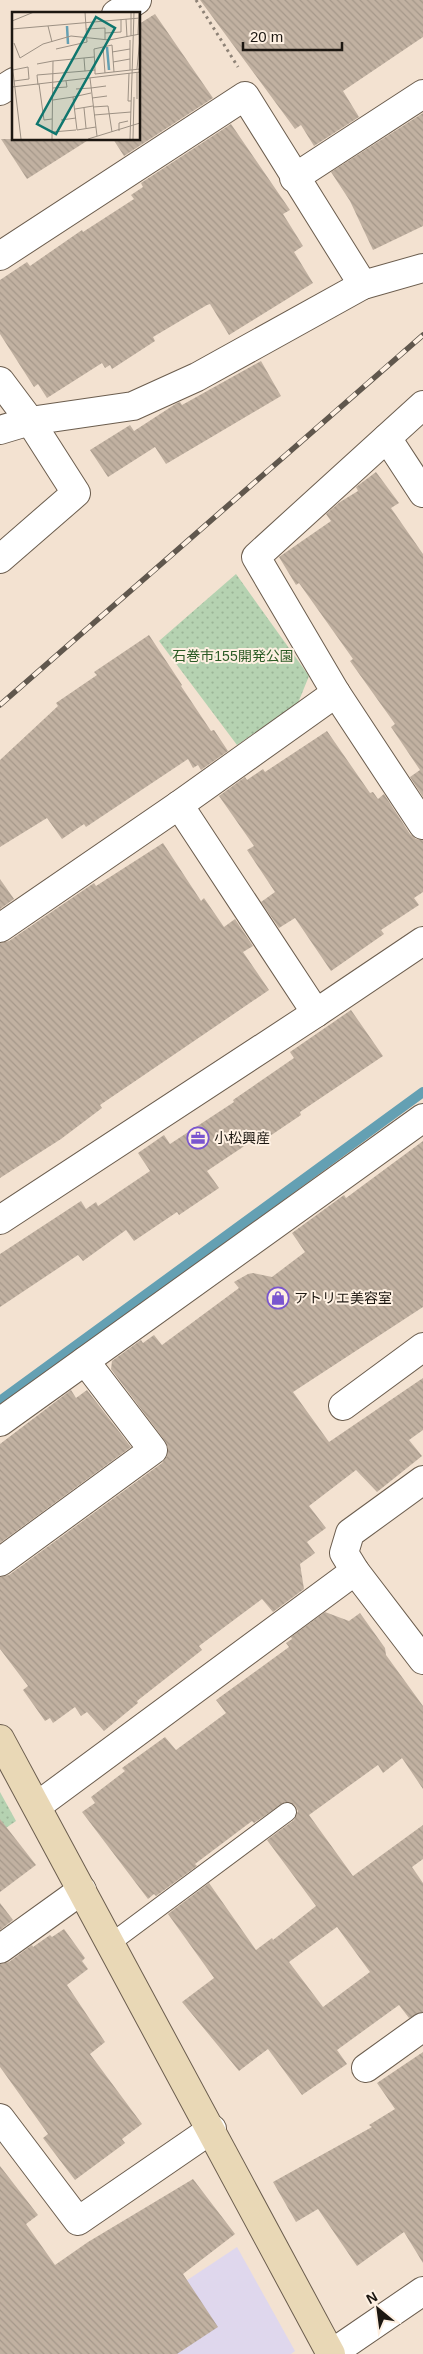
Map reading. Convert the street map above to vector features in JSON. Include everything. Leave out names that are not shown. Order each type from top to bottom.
[{"type":"street","points":[[119,12],[137,0]]},
{"type":"street","points":[[0,91],[12,83]]},
{"type":"street","points":[[294,178],[423,94]]},
{"type":"street","points":[[0,256],[245,96],[294,178],[363,285]]},
{"type":"street","points":[[0,430],[30,421],[132,406],[197,378],[363,285],[423,268]]},
{"type":"street","points":[[0,381],[30,421],[76,493],[0,559]]},
{"type":"street","points":[[423,405],[256,557],[336,693],[423,825]]},
{"type":"street","points":[[386,438],[423,493]]},
{"type":"street","points":[[0,928],[179,805],[336,693]]},
{"type":"street","points":[[179,805],[316,1013]]},
{"type":"street","points":[[0,1220],[423,941]]},
{"type":"street","points":[[0,1422],[423,1118]]},
{"type":"street","points":[[343,1406],[423,1347]]},
{"type":"street","points":[[0,1562],[154,1450],[86,1362]]},
{"type":"street","points":[[423,1480],[350,1533],[344,1553],[355,1571],[423,1660]]},
{"type":"street","points":[[36,1806],[355,1571]]},
{"type":"street","points":[[0,1739],[212,2129],[331,2354],[423,2291]]},
{"type":"street","points":[[0,1949],[82,1890]]},
{"type":"street","points":[[366,2068],[423,2027]]},
{"type":"street","points":[[0,2118],[78,2222],[212,2129]]},
{"type":"lane","points":[[111,1943],[287,1812]]},
{"type":"path","points":[[196,0],[246,79],[245,96]]},
{"type":"shaded area","points":[[237,2247],[295,2351],[291,2354],[76,2354]]},
{"type":"green space","name":"石巻市155開発公園","points":[[236,574],[309,676],[298,703],[237,745],[159,641]]},
{"type":"green space","points":[[0,1792],[16,1821],[0,1832]]},
{"type":"building","points":[[200,0],[423,0],[423,37],[343,91],[359,117],[314,146],[301,125],[295,129]]},
{"type":"building","points":[[155,14],[213,98],[124,156],[114,140],[140,140],[140,23]]},
{"type":"building","points":[[423,113],[423,226],[373,250],[350,201],[331,172]]},
{"type":"building","points":[[231,124],[290,210],[283,214],[303,246],[294,252],[313,283],[229,335],[210,304],[207,305],[153,337],[155,341],[112,369],[110,365],[105,368],[102,363],[47,398],[38,384],[34,387],[0,334],[0,280],[27,262],[30,266],[82,230],[83,232],[134,199],[131,195],[143,187],[141,183]]},
{"type":"building","points":[[1,139],[88,140],[27,179]]},
{"type":"building","points":[[261,361],[281,396],[166,464],[155,447],[108,477],[90,450],[130,425],[134,431],[177,403],[180,402],[182,405]]},
{"type":"building","points":[[376,472],[399,503],[391,508],[423,554],[423,797],[410,777],[420,770],[391,727],[395,724],[350,661],[353,659],[299,583],[296,585],[279,557],[331,521],[326,514],[340,502],[358,491],[356,487]]},
{"type":"building","points":[[149,635],[211,731],[214,730],[228,751],[201,770],[198,765],[193,768],[188,759],[86,827],[84,824],[62,839],[47,818],[0,847],[0,760],[58,706],[56,703],[97,675],[94,672]]},
{"type":"building","points":[[327,731],[370,793],[373,792],[378,799],[384,794],[410,834],[416,839],[423,840],[423,892],[414,898],[419,905],[381,930],[384,934],[331,971],[295,918],[279,928],[261,902],[275,892],[247,850],[254,846],[219,796],[245,777],[247,780],[263,769],[265,772]]},
{"type":"building","points":[[163,843],[201,901],[204,898],[224,927],[235,919],[253,946],[243,952],[269,990],[100,1105],[102,1108],[61,1139],[0,1178],[0,943],[9,941],[94,883],[96,886]]},
{"type":"building","points":[[0,879],[14,899],[0,909]]},
{"type":"building","points":[[351,1010],[383,1056],[300,1112],[301,1115],[261,1142],[258,1137],[207,1171],[219,1188],[179,1215],[177,1212],[134,1241],[126,1230],[83,1261],[78,1255],[0,1307],[0,1254],[81,1201],[86,1209],[96,1202],[98,1206],[150,1171],[138,1153],[164,1135],[170,1144],[234,1102],[233,1100],[294,1058],[290,1052]]},
{"type":"building","points":[[423,1141],[423,1307],[293,1392],[329,1442],[423,1378],[423,1430],[409,1440],[422,1456],[377,1492],[356,1470],[309,1506],[326,1528],[307,1542],[315,1553],[300,1564],[304,1589],[273,1612],[262,1599],[199,1646],[202,1650],[137,1701],[138,1703],[104,1731],[87,1712],[81,1716],[75,1707],[53,1723],[50,1718],[45,1721],[23,1690],[28,1686],[0,1649],[0,1577],[9,1575],[162,1463],[167,1456],[168,1448],[165,1441],[111,1369],[112,1361],[141,1340],[143,1343],[154,1335],[162,1345],[239,1288],[234,1282],[248,1274],[253,1273],[272,1277],[305,1252],[292,1233],[344,1195],[346,1198]]},
{"type":"building","points":[[71,1390],[76,1398],[87,1390],[131,1447],[0,1543],[0,1444]]},
{"type":"building","points":[[325,1612],[349,1621],[360,1613],[385,1648],[386,1655],[423,1706],[423,1789],[402,1758],[383,1773],[378,1765],[309,1815],[353,1876],[423,1825],[423,1859],[412,1867],[423,1883],[423,2012],[409,2018],[399,2005],[337,2050],[347,2064],[302,2095],[268,2049],[239,2071],[182,2002],[214,1978],[168,1914],[209,1883],[256,1950],[272,1938],[273,1940],[316,1906],[267,1840],[294,1820],[298,1811],[295,1805],[285,1802],[254,1823],[252,1821],[195,1864],[197,1866],[156,1896],[154,1894],[148,1899],[82,1812],[95,1803],[91,1797],[125,1771],[122,1768],[165,1737],[176,1750],[226,1713],[216,1700],[289,1647],[286,1643],[292,1639],[291,1637]],"holes":[[[337,1927],[370,1972],[323,2007],[289,1962]]]},
{"type":"building","points":[[0,1819],[36,1865],[0,1892]]},
{"type":"building","points":[[0,1903],[13,1920],[0,1930]]},
{"type":"building","points":[[64,1929],[85,1958],[82,1961],[88,1969],[67,1985],[105,2042],[90,2054],[142,2124],[122,2139],[125,2143],[75,2180],[43,2138],[48,2134],[0,2067],[0,1964],[9,1962],[32,1945],[33,1947],[50,1935],[52,1937]]},
{"type":"building","points":[[423,2052],[423,2263],[404,2232],[357,2266],[318,2209],[296,2222],[273,2182],[372,2127],[369,2125],[395,2109],[377,2083]]},
{"type":"building","points":[[0,2166],[38,2215],[26,2224],[55,2265],[88,2242],[193,2179],[235,2234],[183,2274],[218,2327],[177,2354],[0,2354]]},
{"type":"waterway","points":[[0,1401],[423,1092]]},
{"type":"railway","points":[[0,705],[423,335]]},
{"type":"place","name":"小松興産","points":[[198,1138]]},
{"type":"place","name":"アトリエ美容室","points":[[278,1298]]}]
